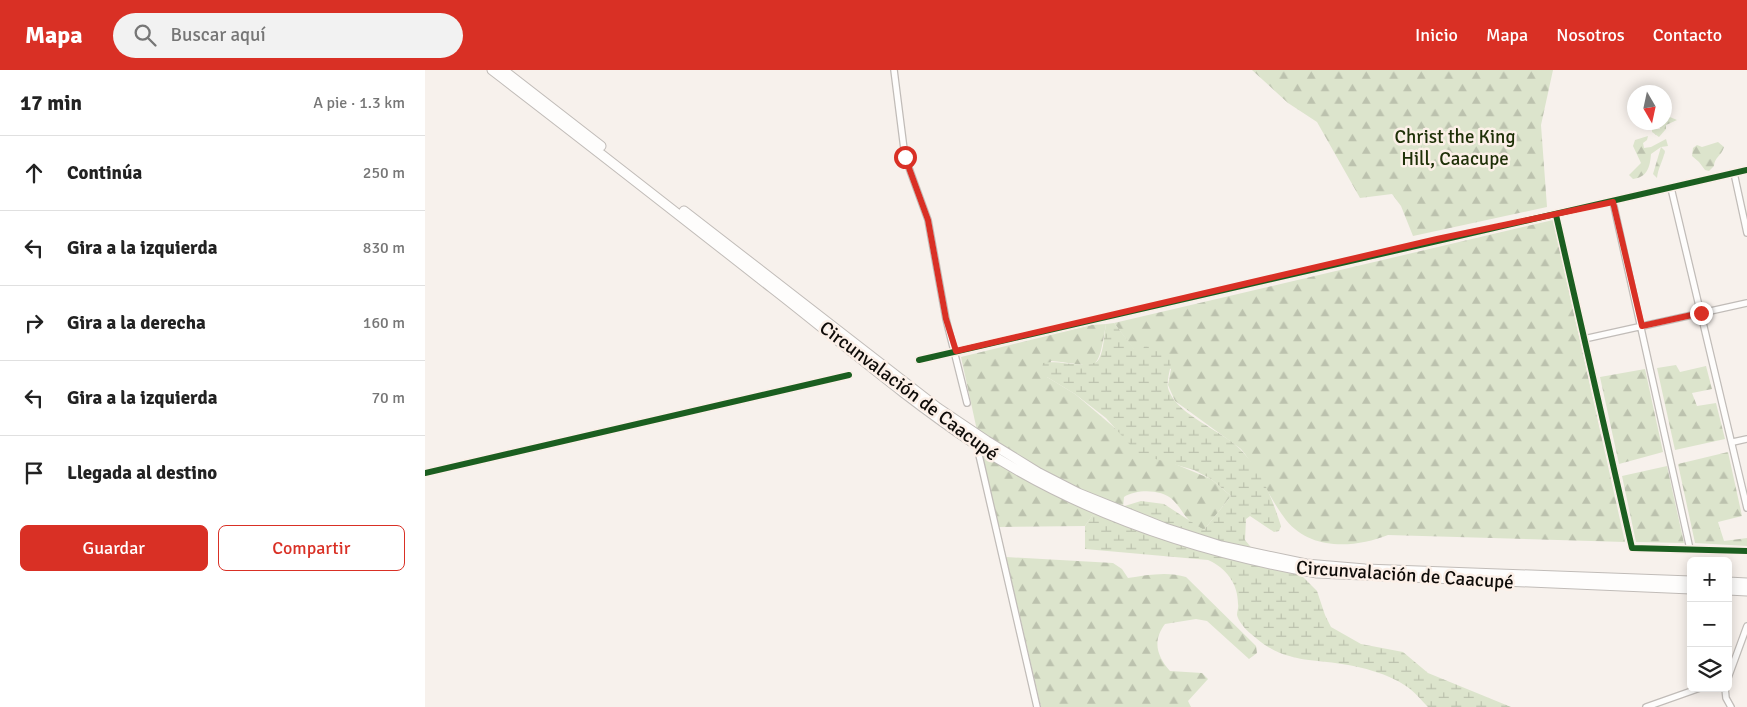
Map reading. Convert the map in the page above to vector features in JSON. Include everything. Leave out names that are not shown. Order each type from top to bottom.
[{"type":"highway","name":"Circunvalación de Caacupé","points":[[492,70],[956,430],[1041,483],[1110,516],[1194,545],[1283,567],[1317,573],[1687,589]]},
{"type":"highway","name":"Circunvalación de Caacupé","points":[[503,70],[938,408],[1039,473],[1078,493],[1191,537],[1306,564],[1365,569],[1687,581]]},
{"type":"highway","points":[[1732,582],[1747,583]]},
{"type":"highway","points":[[1732,590],[1747,591]]},
{"type":"street","points":[[894,70],[905,157],[928,220],[946,319],[956,351],[967,403]]},
{"type":"street","points":[[919,360],[1437,239],[1556,215],[1747,170]]},
{"type":"street","points":[[1733,173],[1747,233]]},
{"type":"street","points":[[1671,188],[1733,442],[1747,508]]},
{"type":"street","points":[[1613,202],[1690,548]]},
{"type":"street","points":[[1556,215],[1632,548],[1690,548],[1747,551]]},
{"type":"street","points":[[1584,339],[1747,303]]},
{"type":"street","points":[[425,473],[849,375]]},
{"type":"street","points":[[1733,442],[1747,439]]},
{"type":"street","points":[[979,455],[1037,707]]},
{"type":"street","points":[[1732,667],[1747,626]]},
{"type":"street","points":[[1646,707],[1689,692]]},
{"type":"street","points":[[1725,692],[1726,698],[1731,707]]},
{"type":"green space","name":"Christ the King Hill, Caacupe","points":[[1252,70],[1553,70],[1541,125],[1547,207],[1413,236],[1401,206],[1392,194],[1360,198],[1317,122],[1288,103]]},
{"type":"green space","points":[[1652,130],[1665,130],[1659,137]]},
{"type":"green space","points":[[1648,136],[1647,140],[1643,143],[1644,148],[1651,147],[1666,139],[1668,146],[1661,147],[1651,154],[1650,164],[1645,174],[1633,179],[1629,175],[1641,163],[1633,146],[1635,140]]},
{"type":"green space","points":[[1718,142],[1724,147],[1723,150],[1715,161],[1714,166],[1709,171],[1705,170],[1692,156],[1693,148],[1697,145],[1702,147]]},
{"type":"green space","points":[[1661,147],[1665,151],[1657,178],[1653,174]]},
{"type":"green space","points":[[1553,220],[1625,542],[1388,535],[1362,542],[1334,544],[1308,537],[1296,530],[1286,520],[1241,449],[1175,401],[1168,385],[1171,369],[1138,355],[1114,323]]},
{"type":"green space","points":[[1114,323],[1138,354],[1145,346],[1157,348],[1165,354],[1171,361],[1168,384],[1169,391],[1174,400],[1191,415],[1232,442],[1254,466],[1270,495],[1281,526],[1279,531],[1274,532],[1250,516],[1246,519],[1245,540],[1259,557],[1293,567],[1317,591],[1331,627],[1361,644],[1403,652],[1428,673],[1511,707],[1428,707],[1409,688],[1384,675],[1350,665],[1293,657],[1275,650],[1257,639],[1241,624],[1237,615],[1236,589],[1230,577],[1220,567],[1208,560],[1085,549],[1085,526],[1092,516],[1141,501],[1164,504],[1204,530],[1231,496],[1211,479],[1194,470],[1138,454],[1106,418],[1075,394],[1047,377],[1042,369],[1043,363],[1089,364],[1099,359],[1106,324]]},
{"type":"green space","points":[[1106,324],[1100,353],[1093,364],[1051,361],[1047,377],[1075,394],[1116,429],[1175,464],[1211,479],[1231,496],[1204,530],[1192,523],[1168,496],[1149,491],[1129,494],[1124,497],[1123,507],[1116,511],[1092,516],[1085,526],[998,527],[961,357],[1092,325]]},
{"type":"green space","points":[[1676,365],[1680,372],[1706,366],[1712,389],[1692,393],[1697,406],[1716,403],[1725,439],[1675,450],[1657,368]]},
{"type":"green space","points":[[1645,369],[1663,452],[1619,464],[1600,377]]},
{"type":"green space","points":[[1728,452],[1742,516],[1718,522],[1724,541],[1747,538],[1747,546],[1695,543],[1678,464]]},
{"type":"green space","points":[[1667,466],[1684,543],[1636,542],[1622,476]]},
{"type":"green space","points":[[1006,557],[1113,563],[1122,569],[1128,578],[1164,574],[1186,577],[1256,646],[1257,653],[1249,659],[1207,621],[1196,619],[1165,624],[1158,636],[1157,642],[1159,654],[1170,671],[1202,673],[1208,679],[1188,701],[1191,707],[1041,707]]},
{"type":"cycle path","points":[[919,360],[1747,170]]},
{"type":"cycle path","points":[[1556,215],[1632,548],[1747,551]]},
{"type":"cycle path","points":[[425,473],[849,375]]},
{"type":"route","points":[[905,157],[928,220],[946,319],[956,351],[1437,239],[1613,202],[1642,326],[1701,313]]}]
